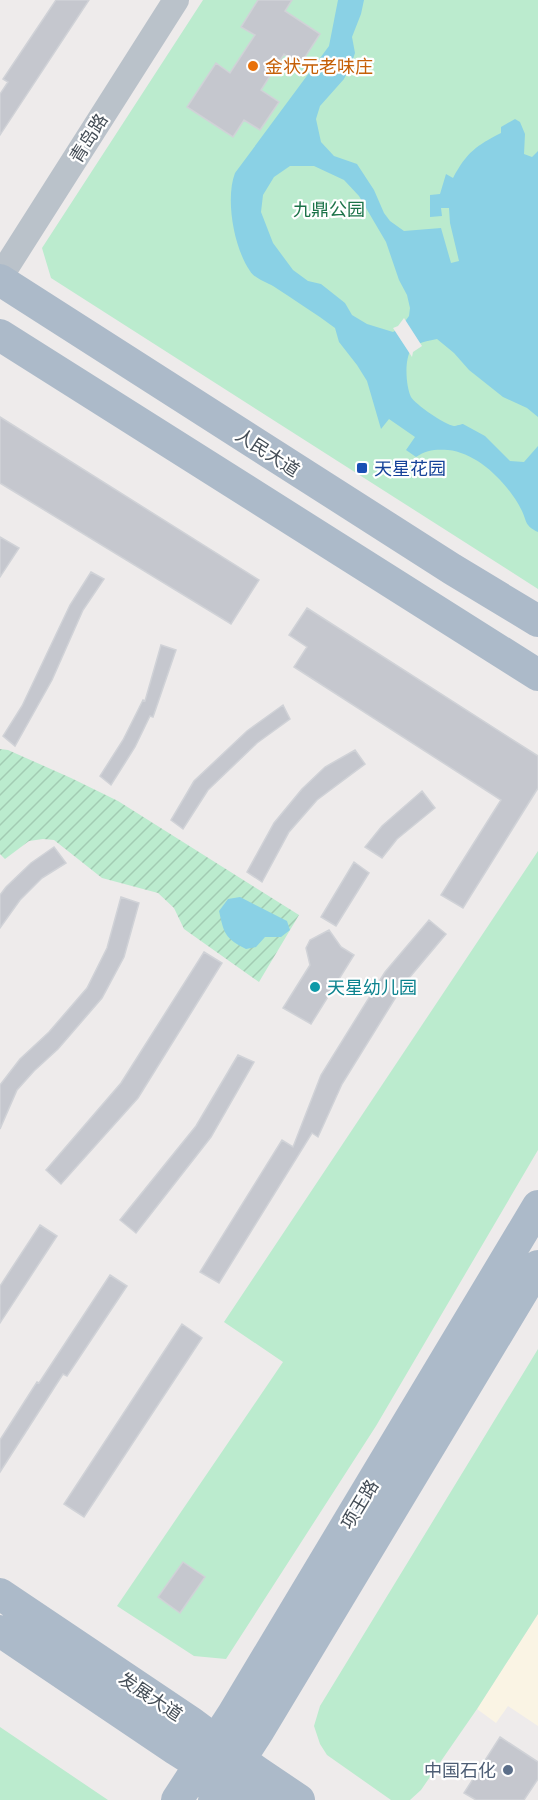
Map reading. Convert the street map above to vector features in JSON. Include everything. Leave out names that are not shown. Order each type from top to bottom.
[{"type":"main road","name":"人民大道","points":[[0,279],[452,569],[538,621]]},
{"type":"main road","points":[[0,335],[538,675]]},
{"type":"main road","name":"项王路","points":[[219,1769],[538,1206]]},
{"type":"main road","name":"项王路","points":[[177,1800],[219,1769],[538,1266]]},
{"type":"main road","name":"发展大道","points":[[0,1594],[192,1723],[219,1769],[256,1800]]},
{"type":"main road","name":"发展大道","points":[[0,1631],[175,1749],[299,1800]]},
{"type":"street","name":"青岛路","points":[[0,279],[176,0]]},
{"type":"shaded area","points":[[538,1614],[538,1726],[508,1706],[496,1723],[477,1709]]},
{"type":"green space","name":"九鼎公园","points":[[203,0],[538,0],[538,589],[51,278],[42,248]]},
{"type":"green space","points":[[0,749],[8,750],[118,801],[299,915],[259,982],[184,929],[174,908],[158,893],[102,878],[54,840],[29,841],[5,859],[0,854]]},
{"type":"green space","points":[[538,851],[538,1150],[376,1426],[226,1659],[194,1656],[117,1606],[283,1362],[224,1322]]},
{"type":"green space","points":[[538,1349],[538,1614],[421,1790],[410,1800],[391,1800],[327,1755],[320,1744],[314,1726],[320,1706]]},
{"type":"green space","points":[[0,1727],[108,1800],[0,1800]]},
{"type":"water","points":[[338,0],[364,0],[352,37],[355,53],[351,65],[344,79],[320,106],[316,119],[321,142],[334,156],[357,164],[390,221],[404,231],[441,228],[451,263],[459,261],[449,208],[441,208],[442,216],[430,217],[430,195],[440,194],[446,174],[453,178],[473,151],[501,133],[501,127],[515,119],[520,122],[525,134],[524,154],[532,157],[538,151],[538,417],[527,408],[503,397],[469,370],[437,339],[413,347],[407,360],[406,374],[409,393],[418,404],[450,425],[463,424],[485,436],[510,461],[524,462],[538,446],[538,532],[529,526],[509,490],[481,463],[459,452],[448,450],[431,450],[416,457],[406,450],[415,437],[389,419],[381,429],[367,381],[339,342],[335,328],[273,286],[254,276],[244,261],[236,237],[231,209],[235,173],[329,46]],"holes":[[[290,166],[314,166],[344,180],[359,196],[386,242],[410,308],[409,316],[400,328],[393,332],[367,324],[352,315],[345,303],[321,284],[308,281],[293,270],[273,243],[261,212],[263,195],[274,177]]]},
{"type":"water","points":[[240,897],[287,921],[290,930],[281,937],[265,937],[256,947],[246,949],[234,942],[224,930],[219,911],[228,899]]},
{"type":"pier","points":[[404,318],[422,346],[413,352],[412,357],[393,328],[398,326]]},
{"type":"building","points":[[56,0],[89,0],[0,135],[0,94],[8,82],[3,79]]},
{"type":"building","points":[[258,0],[292,0],[285,11],[320,34],[300,65],[284,54],[261,90],[279,102],[260,130],[244,120],[233,137],[187,107],[216,63],[230,73],[255,35],[241,27]]},
{"type":"building","points":[[0,417],[259,580],[231,624],[0,483]]},
{"type":"building","points":[[0,537],[19,548],[0,577]]},
{"type":"building","points":[[91,572],[104,579],[83,610],[52,680],[15,746],[3,736],[22,706],[70,605]]},
{"type":"building","points":[[307,608],[538,756],[538,788],[463,908],[441,895],[501,800],[294,667],[307,647],[289,635]]},
{"type":"building","points":[[161,645],[176,650],[153,717],[150,716],[135,747],[111,785],[100,776],[123,740],[143,700],[145,701]]},
{"type":"building","points":[[283,705],[290,719],[257,743],[208,790],[183,829],[171,820],[194,781],[247,731]]},
{"type":"building","points":[[355,750],[365,764],[317,800],[289,832],[262,882],[247,872],[274,823],[302,789],[325,767]]},
{"type":"building","points":[[422,791],[435,808],[397,839],[382,858],[365,847],[382,826]]},
{"type":"building","points":[[54,847],[66,863],[42,878],[20,900],[0,928],[0,895],[31,863]]},
{"type":"building","points":[[354,862],[369,873],[336,926],[321,917]]},
{"type":"building","points":[[121,897],[139,903],[124,957],[102,998],[58,1049],[17,1090],[0,1129],[0,1085],[20,1059],[49,1032],[87,988],[107,948]]},
{"type":"building","points":[[429,920],[446,934],[404,984],[342,1084],[318,1137],[312,1133],[219,1283],[200,1272],[282,1140],[293,1147],[321,1075],[385,972]]},
{"type":"building","name":"天星幼儿园","points":[[329,930],[341,947],[354,955],[311,1024],[283,1008],[310,965],[306,948],[310,940]]},
{"type":"building","points":[[204,952],[222,963],[138,1098],[61,1184],[46,1170],[121,1083]]},
{"type":"building","points":[[238,1055],[254,1062],[211,1137],[136,1233],[120,1220],[196,1126]]},
{"type":"building","points":[[40,1225],[57,1236],[0,1323],[0,1286]]},
{"type":"building","points":[[110,1275],[127,1286],[67,1376],[63,1374],[0,1472],[0,1440]]},
{"type":"building","points":[[182,1324],[202,1338],[84,1517],[64,1504]]},
{"type":"building","points":[[183,1562],[205,1577],[180,1613],[158,1597]]},
{"type":"building","name":"中国石化","points":[[500,1737],[538,1762],[538,1779],[524,1800],[476,1800],[464,1793]]},
{"type":"place","name":"金状元老味庄","points":[[253,66]]},
{"type":"place","name":"天星花园","points":[[362,468]]},
{"type":"place","name":"天星幼儿园","points":[[315,987]]},
{"type":"place","name":"中国石化","points":[[508,1770]]}]
